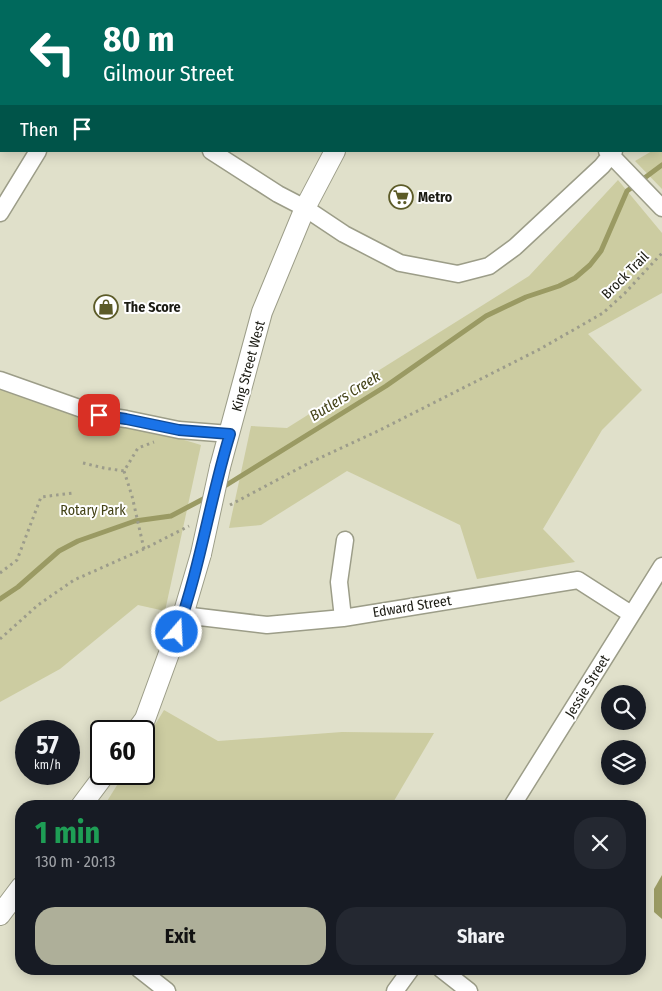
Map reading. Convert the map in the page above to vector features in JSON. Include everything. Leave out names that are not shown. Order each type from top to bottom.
[{"type":"main road","name":"King Street West","points":[[144,720],[183,615],[201,554],[220,467],[262,312],[305,208],[334,152]]},
{"type":"main road","points":[[86,800],[97,785]]},
{"type":"main road","points":[[0,915],[15,895]]},
{"type":"street","points":[[0,213],[37,152]]},
{"type":"street","points":[[214,152],[344,234],[400,263],[458,274],[489,266],[515,247],[602,166],[610,152],[662,208]]},
{"type":"street","points":[[0,380],[99,415],[179,430],[230,434]]},
{"type":"street","points":[[343,618],[339,582],[345,540]]},
{"type":"street","name":"Jessie Street","points":[[516,800],[662,566]]},
{"type":"street","name":"Edward Street","points":[[183,615],[267,625],[343,618],[578,580],[631,614]]},
{"type":"street","points":[[147,975],[167,991]]},
{"type":"street","points":[[396,991],[407,975]]},
{"type":"street","points":[[449,975],[469,991]]},
{"type":"path","name":"Brock Trail","points":[[229,505],[308,463],[378,431],[540,349],[603,313],[625,293],[662,253]]},
{"type":"path","points":[[144,549],[124,471],[138,448],[179,430]]},
{"type":"path","points":[[83,463],[124,471]]},
{"type":"path","points":[[0,573],[17,560],[41,498],[73,493]]},
{"type":"path","points":[[0,639],[38,606],[74,580],[144,549],[196,522]]},
{"type":"green space","points":[[650,152],[662,152],[662,189],[635,161]]},
{"type":"green space","points":[[618,180],[662,233],[662,293],[588,334],[642,390],[602,430],[543,529],[575,562],[477,579],[460,525],[347,471],[261,525],[229,528],[251,426],[287,428],[529,276]]},
{"type":"green space","name":"Rotary Park","points":[[0,385],[201,445],[165,611],[138,605],[60,669],[0,702]]},
{"type":"green space","points":[[164,710],[218,741],[342,732],[434,733],[395,800],[108,800],[117,785],[155,785],[155,725]]},
{"type":"shaded area","points":[[662,875],[662,919],[654,912],[654,889]]},
{"type":"waterway","name":"Butlers Creek","points":[[220,489],[386,386],[486,316],[526,297],[559,286],[575,278],[590,265],[601,251],[627,191],[662,165]]},
{"type":"waterway","name":"Butlers Creek","points":[[0,599],[18,587],[59,551],[78,541],[135,521],[171,516],[207,497]]},
{"type":"place","name":"Metro","points":[[401,197]]},
{"type":"place","name":"The Score","points":[[106,307]]},
{"type":"route","points":[[99,415],[179,430],[230,434],[220,467],[201,554],[177,632]]}]
